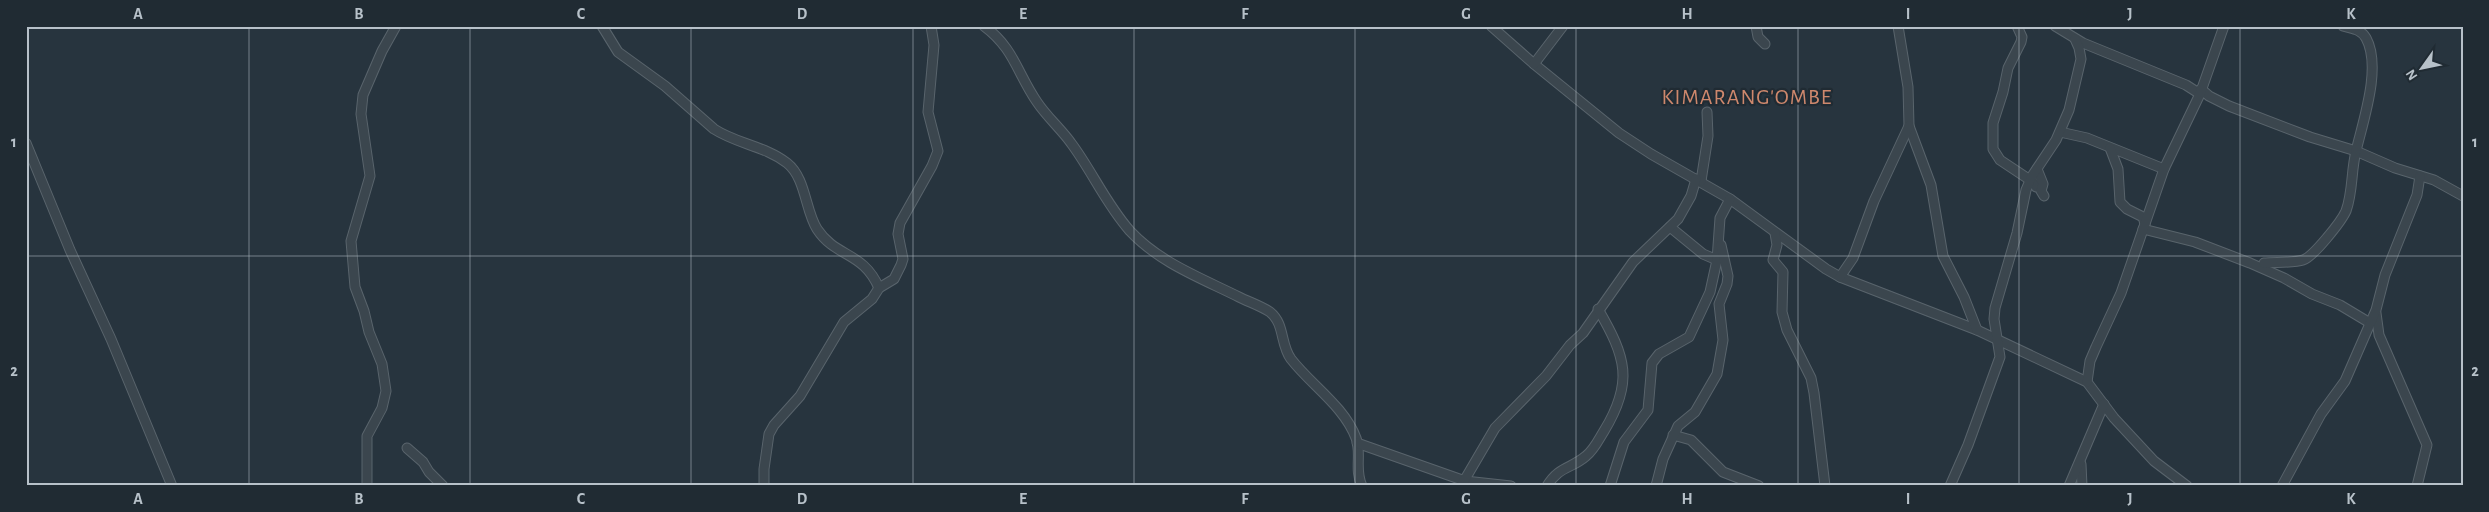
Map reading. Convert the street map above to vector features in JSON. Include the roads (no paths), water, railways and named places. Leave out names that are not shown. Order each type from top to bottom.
[{"type":"street","points":[[367,486],[367,439],[382,408],[386,390],[382,364],[369,332],[355,287],[351,241],[370,176],[361,114],[363,95],[382,51],[396,26]]},
{"type":"street","points":[[602,26],[618,52],[665,86],[714,129],[723,135],[769,151],[789,165],[796,175],[817,229],[830,246],[846,252],[868,268],[879,288]]},
{"type":"street","points":[[764,486],[764,469],[769,434],[774,425],[800,396],[844,322],[872,299],[879,288],[894,279],[899,271],[903,259],[898,234],[900,223],[932,166],[938,150],[928,112],[934,45],[932,26]]},
{"type":"street","points":[[984,26],[1000,38],[1038,103],[1072,144],[1093,179],[1131,231],[1148,248],[1175,267],[1205,279],[1261,307],[1276,317],[1287,352],[1312,384],[1340,411],[1357,443],[1358,473],[1362,486]]},
{"type":"street","points":[[1491,26],[1534,64],[1619,133],[1651,154],[1730,199],[1775,233],[1840,277],[1996,338],[2087,382],[2154,461],[2187,486]]},
{"type":"street","points":[[1534,64],[1563,26]]},
{"type":"street","points":[[1756,26],[1758,38],[1765,44]]},
{"type":"street","points":[[1898,26],[1908,88],[1909,126],[1931,185],[1943,256],[1962,292],[1977,330]]},
{"type":"street","points":[[2017,26],[2022,36],[2021,42],[2008,68],[1993,123],[1993,144],[1994,151],[2000,160],[2038,188]]},
{"type":"street","points":[[2055,26],[2075,39],[2200,91],[2229,106],[2442,184],[2463,196]]},
{"type":"street","points":[[2087,382],[2090,361],[2121,293],[2164,169],[2200,91],[2224,26]]},
{"type":"street","points":[[2264,263],[2304,260],[2316,252],[2346,211],[2356,151],[2366,116],[2370,53],[2365,36],[2361,31],[2343,26]]},
{"type":"street","points":[[2038,188],[2037,169],[2060,132],[2080,65],[2081,54],[2075,39]]},
{"type":"street","points":[[1463,483],[1495,428],[1546,376],[1570,345],[1583,334],[1598,309],[1622,280],[1633,262],[1670,227],[1691,196],[1699,180],[1708,136],[1707,112]]},
{"type":"street","points":[[1840,277],[1853,258],[1874,201],[1909,126]]},
{"type":"street","points":[[2060,132],[2082,136],[2164,169]]},
{"type":"street","points":[[26,143],[70,250],[112,339],[172,486]]},
{"type":"street","points":[[2110,148],[2118,169],[2120,202],[2127,209],[2145,219],[2144,226]]},
{"type":"street","points":[[1950,486],[1968,445],[2000,356],[1996,338],[1995,308],[2017,233],[2026,190],[2038,188],[2043,182],[2037,169]]},
{"type":"street","points":[[2282,486],[2322,414],[2341,389],[2376,310],[2386,275],[2417,195],[2420,176]]},
{"type":"street","points":[[1610,486],[1624,442],[1648,410],[1652,363],[1659,354],[1683,342],[1692,333],[1710,292],[1717,260],[1720,218],[1730,199]]},
{"type":"street","points":[[2144,226],[2195,242],[2250,263],[2284,278],[2312,294],[2340,304],[2370,323]]},
{"type":"street","points":[[1670,227],[1703,254],[1717,260]]},
{"type":"street","points":[[1775,233],[1774,260],[1783,272],[1782,312],[1787,330],[1812,385],[1825,486]]},
{"type":"street","points":[[1656,486],[1673,435],[1678,426],[1695,412],[1707,394],[1717,374],[1722,356],[1723,340],[1719,304],[1728,276],[1719,238]]},
{"type":"street","points":[[1547,486],[1560,470],[1587,456],[1622,398],[1624,379],[1622,366],[1612,337],[1598,309]]},
{"type":"street","points":[[2376,310],[2379,334],[2427,445],[2417,486]]},
{"type":"street","points":[[2069,486],[2104,404]]},
{"type":"street","points":[[1673,435],[1691,440],[1723,472],[1759,486]]},
{"type":"street","points":[[1357,443],[1406,458],[1463,483],[1511,486]]},
{"type":"street","points":[[407,448],[423,462],[429,472],[443,486]]},
{"type":"street","points":[[2080,462],[2082,486]]},
{"type":"district","name":"KIMARANG'OMBE","points":[[1747,96]]}]
